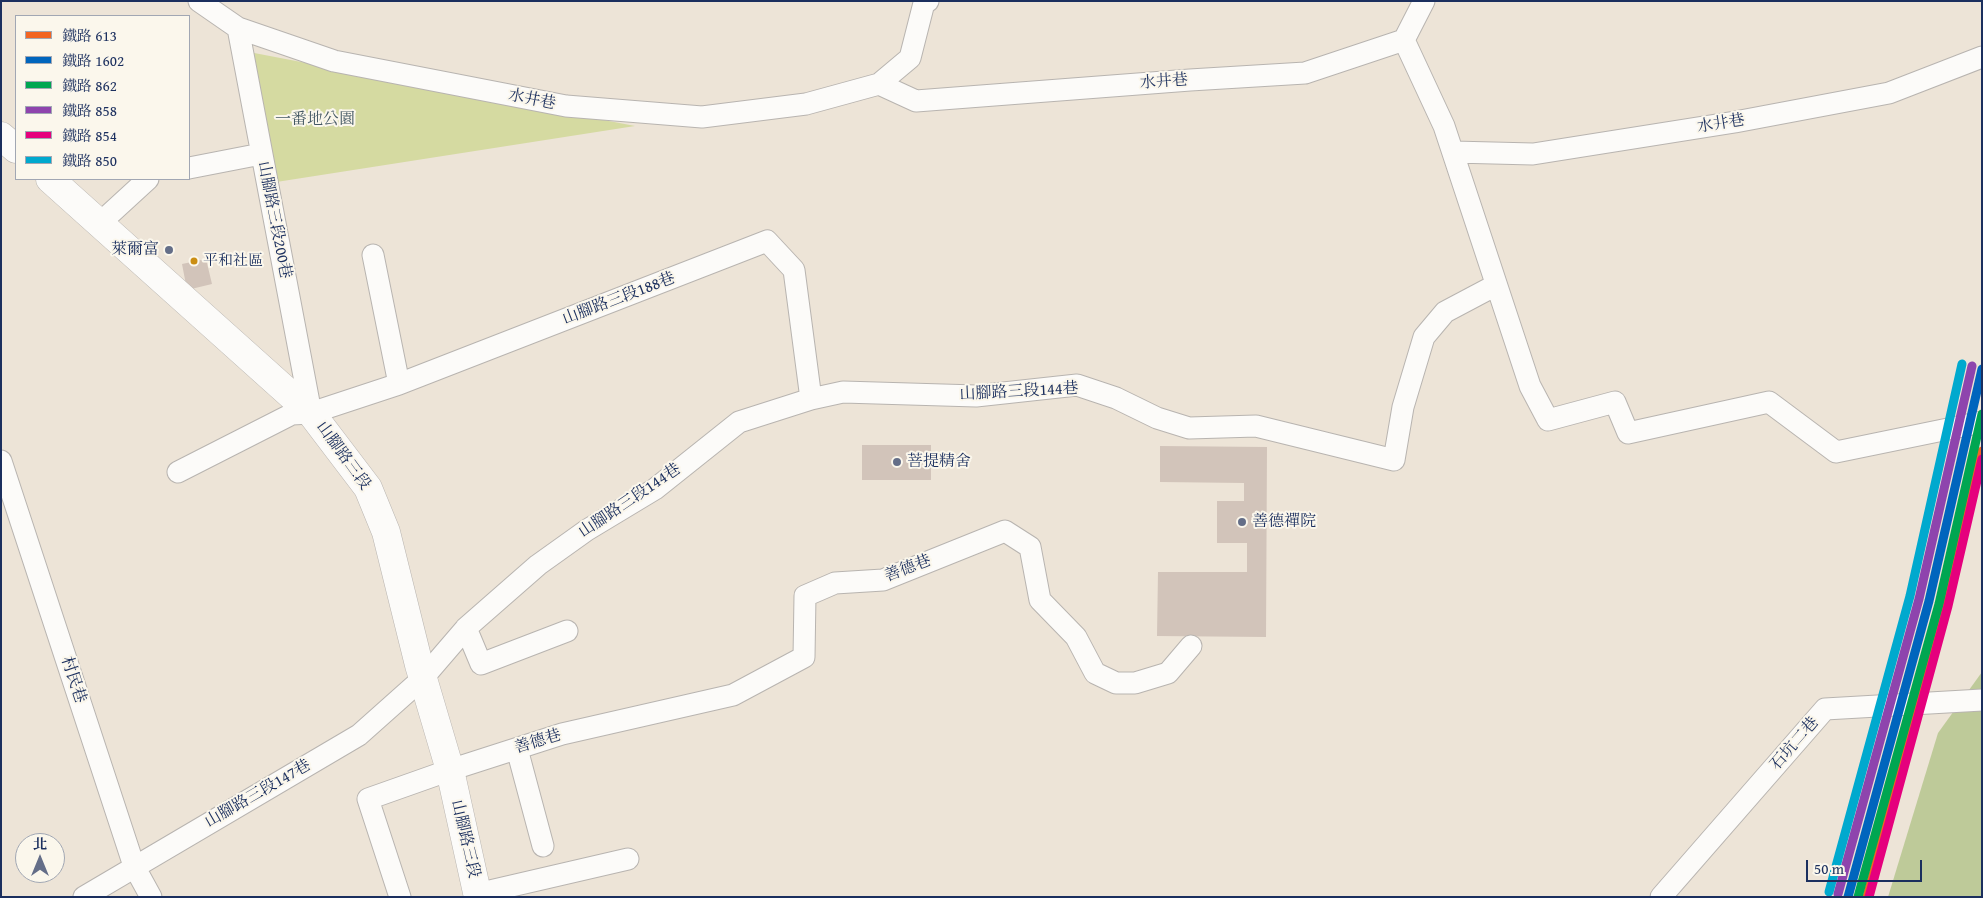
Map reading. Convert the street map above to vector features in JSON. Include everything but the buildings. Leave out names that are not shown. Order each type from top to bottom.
[{"type":"main road","points":[[1,136],[15,148]]},
{"type":"main road","name":"山腳路三段","points":[[51,180],[311,413],[368,488],[386,532],[423,678],[450,770],[478,895]]},
{"type":"street","name":"水井巷","points":[[199,1],[238,28],[334,61],[576,107],[702,118],[806,104],[879,84],[910,58],[924,3],[928,1]]},
{"type":"street","points":[[1424,1],[1404,40],[1444,126],[1530,386],[1548,420],[1615,402],[1628,433],[1769,402],[1836,452],[1982,422]]},
{"type":"street","name":"山腳路三段200巷","points":[[238,28],[311,413]]},
{"type":"street","name":"水井巷","points":[[879,84],[916,101],[1305,73],[1404,40]]},
{"type":"street","name":"水井巷","points":[[1453,152],[1533,154],[1734,122],[1889,93],[1982,57]]},
{"type":"street","points":[[190,168],[261,154]]},
{"type":"street","points":[[100,223],[147,180]]},
{"type":"street","name":"山腳路三段188巷","points":[[178,472],[292,414],[311,413],[399,384],[767,241],[794,270],[811,399]]},
{"type":"street","points":[[373,255],[399,384]]},
{"type":"street","name":"山腳路三段144巷","points":[[423,678],[466,628],[538,565],[587,530],[655,488],[738,422],[811,399],[844,392],[976,396],[1077,385],[1116,398],[1157,418],[1189,428],[1256,426],[1394,460],[1403,407],[1424,337],[1445,312],[1496,285]]},
{"type":"street","name":"村民巷","points":[[1,461],[134,866],[151,897]]},
{"type":"street","name":"善德巷","points":[[400,897],[368,800],[450,770],[596,726],[733,695],[804,657],[805,596],[835,583],[883,580],[1005,531],[1030,547],[1040,600],[1076,637],[1094,673],[1116,683],[1136,683],[1168,673],[1191,646]]},
{"type":"street","points":[[466,628],[481,664],[567,630]]},
{"type":"street","name":"山腳路三段147巷","points":[[84,897],[359,735],[423,678]]},
{"type":"street","name":"石坑二巷","points":[[1661,897],[1825,709],[1982,700]]},
{"type":"street","points":[[517,749],[543,846]]},
{"type":"street","points":[[478,895],[628,859]]},
{"type":"green space","name":"一番地公園","points":[[249,52],[635,126],[270,183]]},
{"type":"green space","points":[[1982,672],[1982,897],[1888,897],[1938,733]]},
{"type":"rail line","name":"850","points":[[1829,892],[1910,596],[1962,364]]},
{"type":"rail line","name":"858","points":[[1838,894],[1919,599],[1972,366]]},
{"type":"rail line","name":"1602","points":[[1848,897],[1929,601],[1982,369]]},
{"type":"rail line","name":"862","points":[[1858,897],[1939,604],[1982,414]]},
{"type":"rail line","name":"613","points":[[1867,897],[1946,605],[1982,451]]},
{"type":"rail line","name":"854","points":[[1869,897],[1948,606],[1982,459]]},
{"type":"place","name":"萊爾富","points":[[169,250]]},
{"type":"place","name":"平和社區","points":[[194,261]]},
{"type":"place","name":"菩提精舍","points":[[897,462]]},
{"type":"place","name":"善德禪院","points":[[1242,522]]}]
